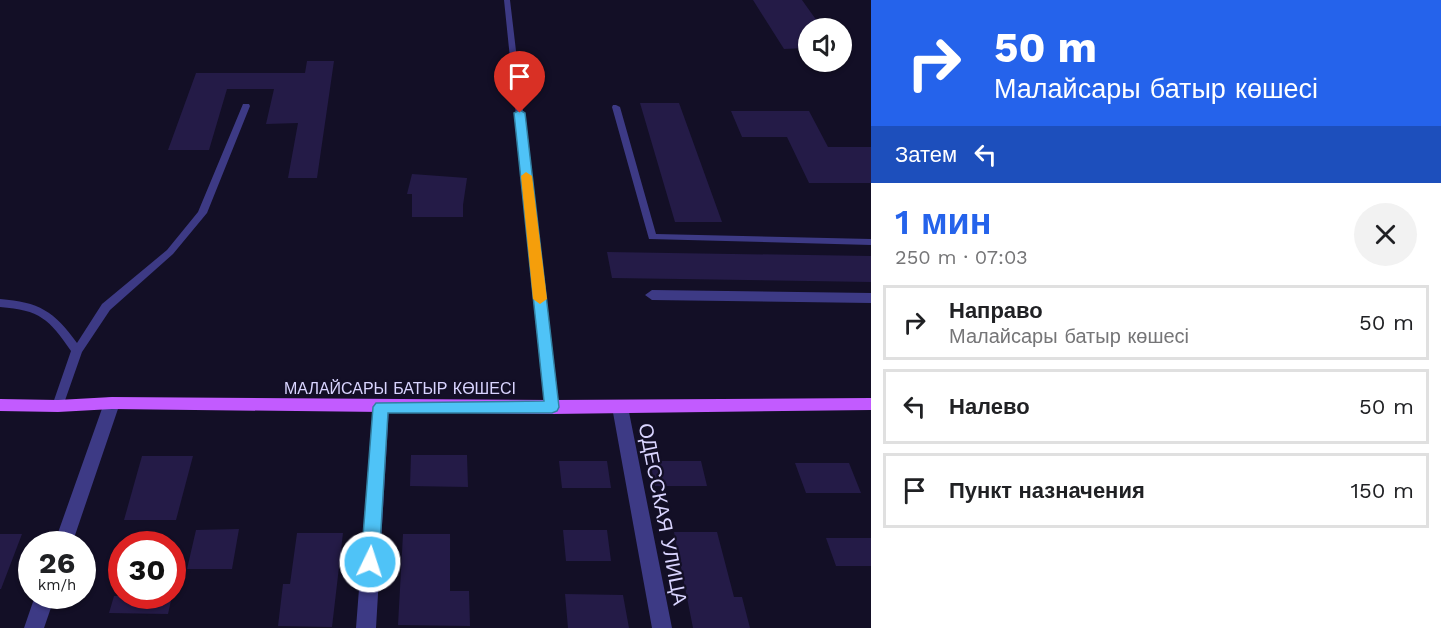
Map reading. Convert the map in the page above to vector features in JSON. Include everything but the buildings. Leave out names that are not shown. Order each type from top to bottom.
[{"type":"main road","name":"МАЛАЙСАРЫ БАТЫР КӨШЕСІ","points":[[0,405],[58,406],[112,403],[381,407],[620,407],[871,404]]},
{"type":"street","points":[[652,295],[871,298]]},
{"type":"street","points":[[68,531],[112,403]]},
{"type":"street","points":[[366,628],[381,407]]},
{"type":"street","name":"ОДЕССКАЯ УЛИЦА","points":[[620,407],[662,628]]},
{"type":"street","points":[[34,628],[41,609]]},
{"type":"lane","points":[[507,0],[552,407]]},
{"type":"lane","points":[[58,406],[77,351],[106,307],[170,252],[202,213],[246,106]]},
{"type":"lane","points":[[616,107],[652,237],[871,242]]},
{"type":"lane","points":[[0,303],[18,304],[44,311],[59,326],[77,351]]},
{"type":"slow traffic","points":[[526,176],[540,299]]},
{"type":"route","points":[[370,562],[381,407],[552,407],[520,113]]}]
